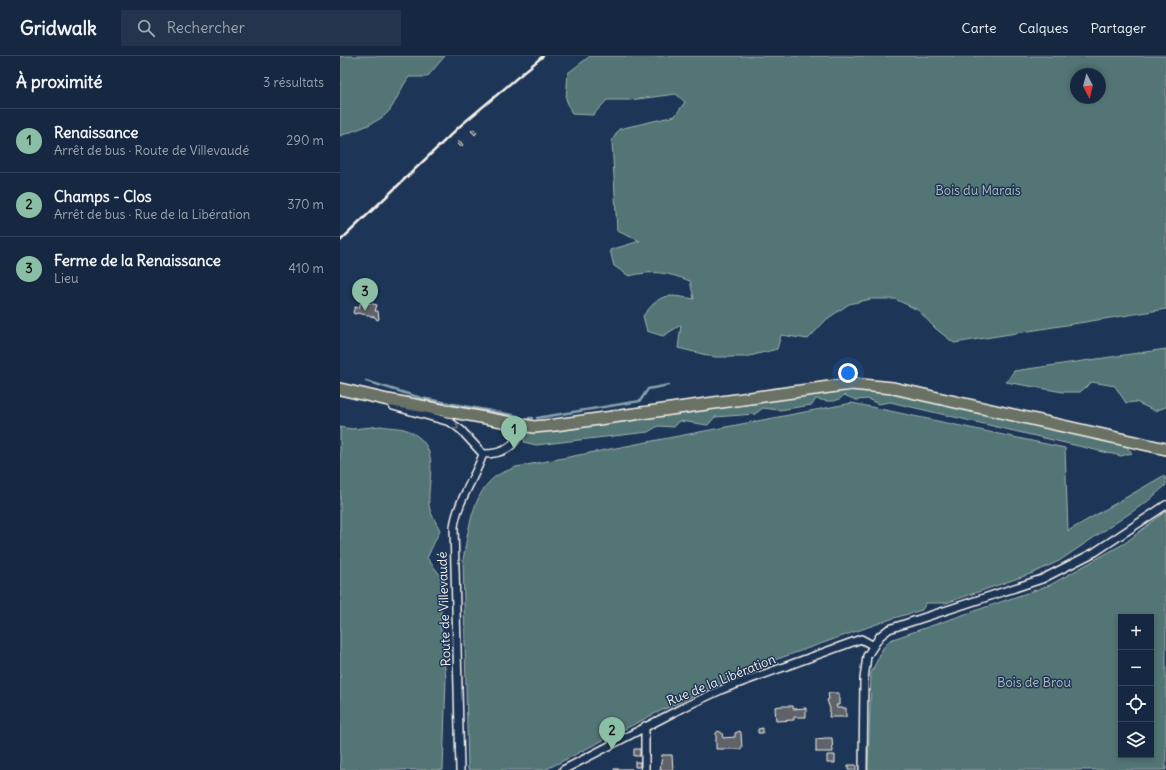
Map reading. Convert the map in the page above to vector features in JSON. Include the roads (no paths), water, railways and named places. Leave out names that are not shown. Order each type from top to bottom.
[{"type":"main road","points":[[340,396],[508,426],[524,426],[555,425],[851,384],[893,388],[1166,449]]},
{"type":"main road","points":[[340,389],[524,426]]},
{"type":"main road","points":[[1146,445],[1166,454]]},
{"type":"street","points":[[392,406],[450,422],[461,430],[483,454],[496,454],[511,447],[524,426]]},
{"type":"street","name":"Route de Villevaudé","points":[[460,770],[454,527],[455,516],[477,472],[483,454]]},
{"type":"street","points":[[863,770],[864,679],[867,656],[872,645],[880,636],[889,630],[1042,579],[1071,566],[1166,505]]},
{"type":"street","name":"Rue de la Libération","points":[[563,770],[645,726],[724,689],[861,639],[872,645]]},
{"type":"street","points":[[645,726],[646,770]]},
{"type":"waterway","points":[[366,381],[421,398],[518,416]]},
{"type":"waterway","points":[[537,418],[640,401],[648,389],[669,385]]},
{"type":"railway","points":[[340,241],[460,126],[543,56]]},
{"type":"place","name":"Ferme de la Renaissance","points":[[365,311]]},
{"type":"place","name":"Renaissance","points":[[514,449]]},
{"type":"place","name":"Champs - Clos","points":[[612,750]]},
{"type":"park label","name":"Bois du Marais","points":[[978,190]]},
{"type":"park label","name":"Bois de Brou","points":[[1034,682]]}]
